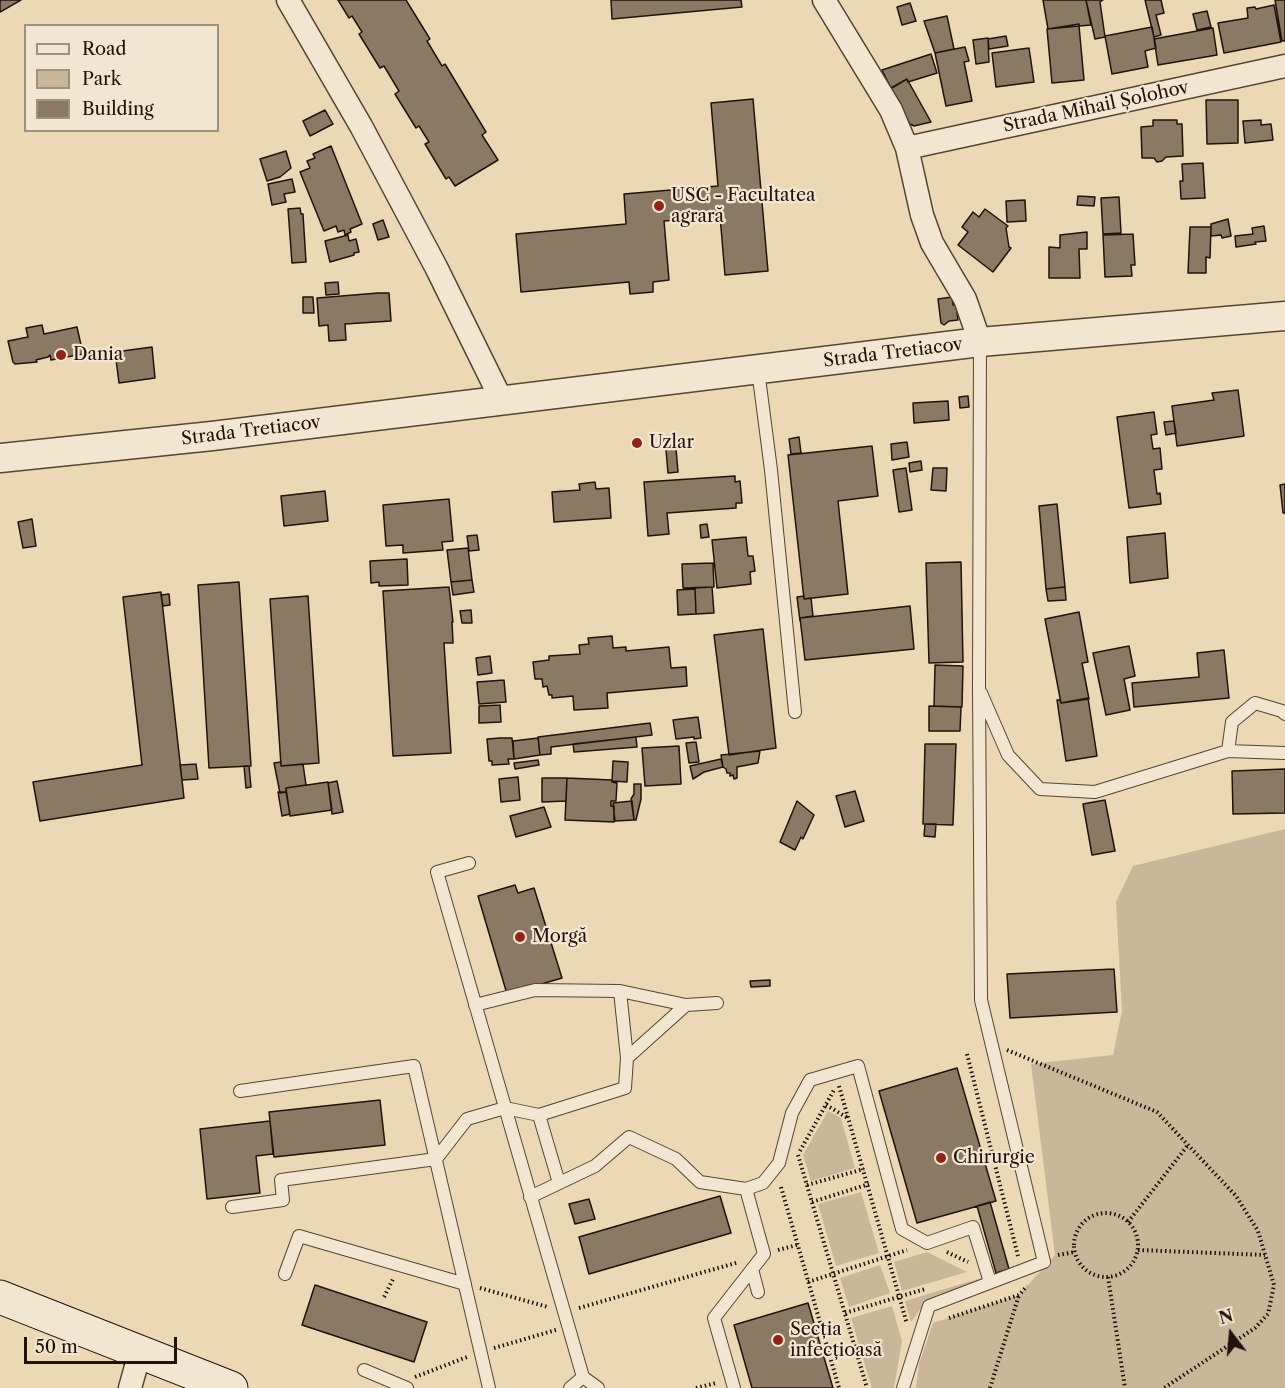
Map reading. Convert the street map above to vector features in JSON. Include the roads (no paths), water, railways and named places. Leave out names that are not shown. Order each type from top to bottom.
[{"type":"main road","points":[[0,1297],[231,1388]]},
{"type":"street","points":[[288,0],[366,136],[436,267],[502,401]]},
{"type":"street","points":[[824,0],[891,110],[908,148],[922,215],[932,243],[965,299],[980,342]]},
{"type":"street","name":"Strada Mihail Șolohov","points":[[908,148],[1285,66]]},
{"type":"street","name":"Strada Tretiacov","points":[[0,458],[212,436],[980,342],[1285,316]]},
{"type":"street","points":[[130,1388],[140,1352]]},
{"type":"lane","points":[[903,1388],[929,1306],[988,1276],[1044,1262],[981,1000],[980,342]]},
{"type":"lane","points":[[758,370],[771,470],[795,712]]},
{"type":"lane","points":[[979,686],[1008,755],[1040,789],[1095,792],[1228,751],[1285,753]]},
{"type":"lane","points":[[1228,751],[1232,722],[1255,703],[1285,714]]},
{"type":"lane","points":[[469,863],[437,872],[583,1377],[598,1388]]},
{"type":"lane","points":[[475,1005],[535,990],[620,991],[686,1005],[717,1003]]},
{"type":"lane","points":[[232,1207],[283,1200],[281,1180],[436,1159],[467,1119],[505,1108],[539,1115],[625,1088],[627,1059],[620,991]]},
{"type":"lane","points":[[627,1059],[686,1005]]},
{"type":"lane","points":[[240,1091],[414,1066],[489,1388]]},
{"type":"lane","points":[[530,1197],[595,1166],[629,1137],[676,1159],[700,1182],[746,1189],[763,1183],[779,1163],[792,1113],[810,1080],[858,1066],[902,1229],[927,1243],[973,1227],[988,1276]]},
{"type":"lane","points":[[539,1115],[559,1183]]},
{"type":"lane","points":[[733,1383],[714,1318],[764,1254],[746,1189]]},
{"type":"lane","points":[[285,1274],[299,1236],[465,1284]]},
{"type":"lane","points":[[752,1269],[758,1292]]},
{"type":"lane","points":[[364,1370],[407,1388]]},
{"type":"lane","points":[[570,1388],[583,1377]]},
{"type":"place","name":"USC - Facultatea agrară","points":[[659,206]]},
{"type":"place","name":"Dania","points":[[61,355]]},
{"type":"place","name":"Uzlar","points":[[637,443]]},
{"type":"place","name":"Morgă","points":[[520,937]]},
{"type":"place","name":"Chirurgie","points":[[941,1158]]},
{"type":"place","name":"Secția infecțioasă","points":[[778,1340]]}]
